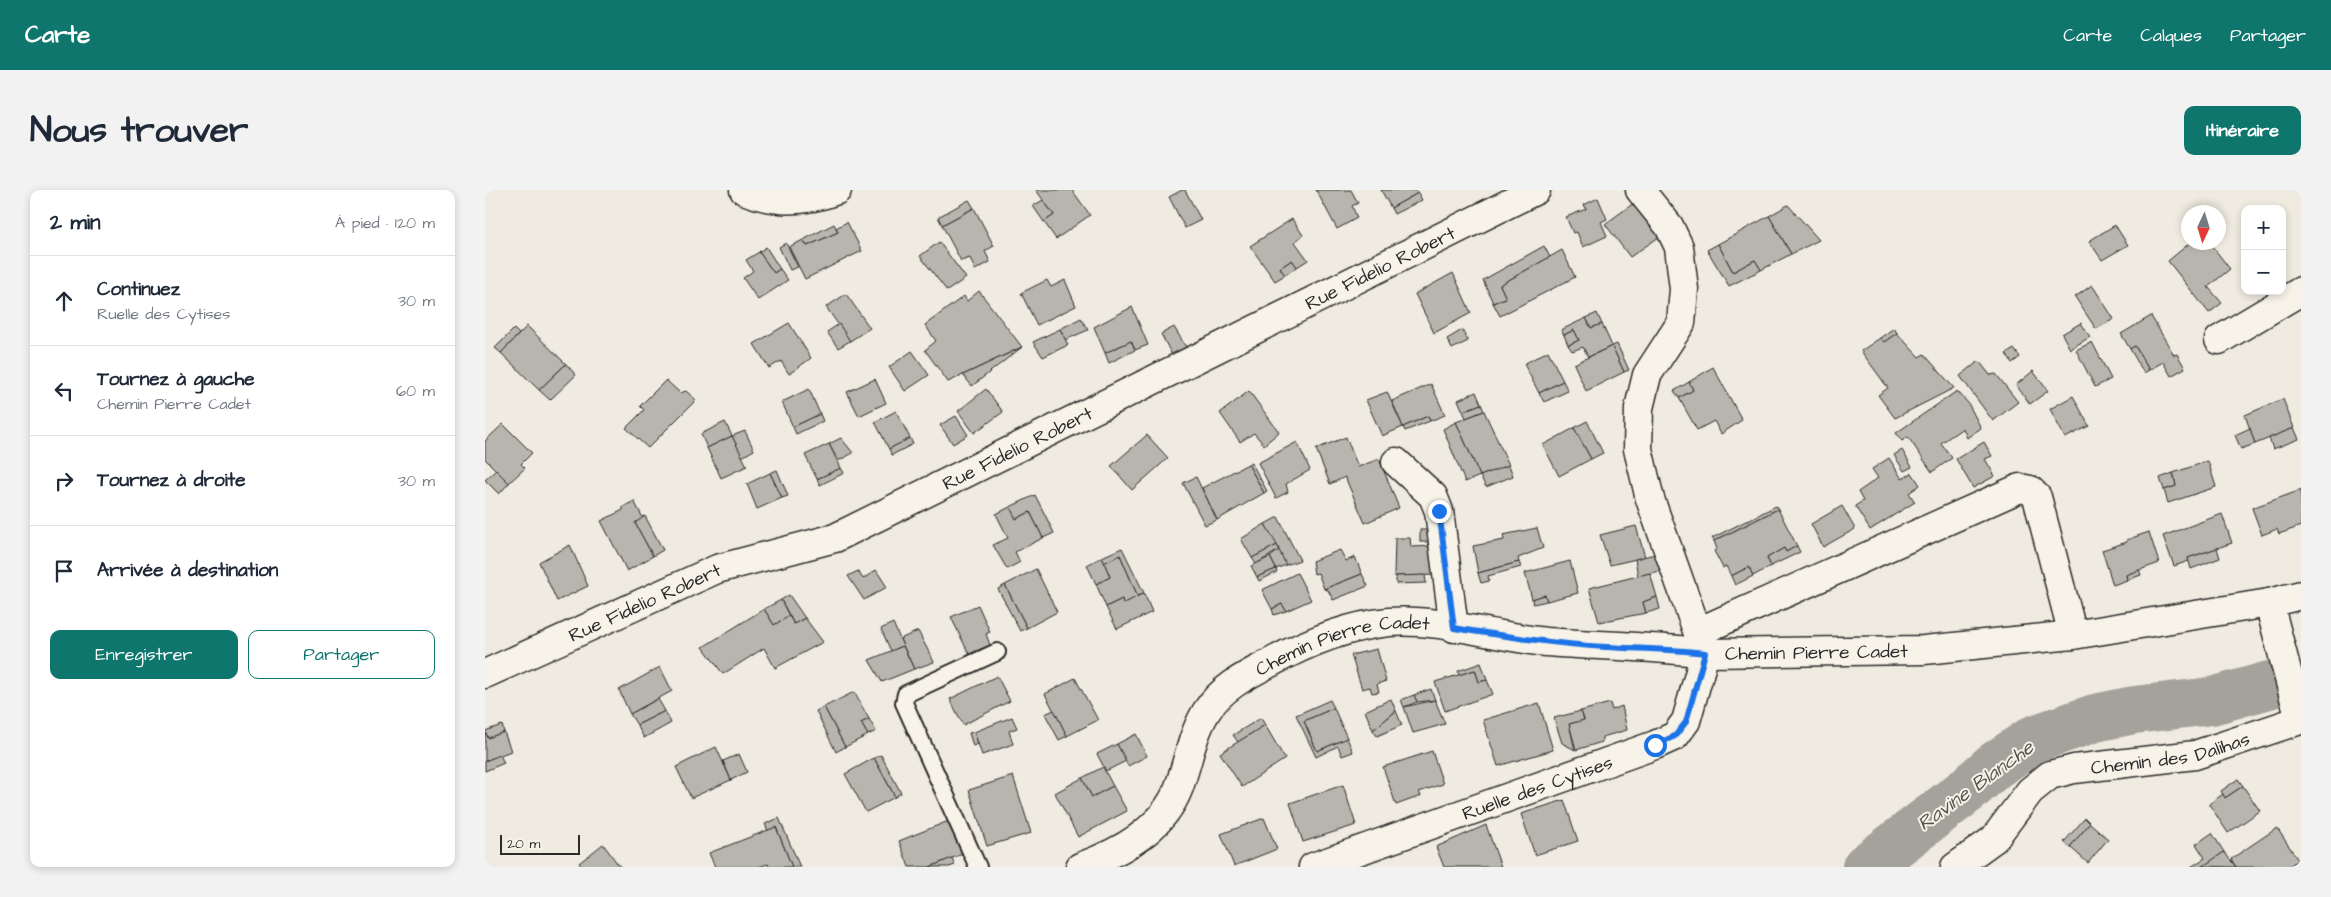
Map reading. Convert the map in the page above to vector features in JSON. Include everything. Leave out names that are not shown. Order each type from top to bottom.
[{"type":"street","points":[[744,190],[772,199],[789,200],[810,199],[837,190]]},
{"type":"street","name":"Rue Fidelio Robert","points":[[485,674],[717,569],[835,538],[1536,190]]},
{"type":"street","points":[[1640,190],[1669,226],[1679,247],[1684,289],[1681,323],[1647,375],[1639,408],[1638,449],[1650,499],[1701,642],[2020,488],[2030,490],[2037,497],[2073,635]]},
{"type":"street","points":[[2219,340],[2301,291]]},
{"type":"street","points":[[1396,462],[1433,496],[1436,503],[1454,628]]},
{"type":"street","name":"Chemin Pierre Cadet","points":[[1081,867],[1109,856],[1147,833],[1166,812],[1178,789],[1198,728],[1215,699],[1239,680],[1282,656],[1327,636],[1359,628],[1389,622],[1454,628],[1538,641],[1605,647],[1672,649],[1701,642],[1924,650],[2073,635],[2269,603],[2301,594]]},
{"type":"street","name":"Chemin des Dalihas","points":[[1955,867],[1994,839],[2030,791],[2050,775],[2074,768],[2195,755],[2301,720],[2269,603]]},
{"type":"street","name":"Ruelle des Cytises","points":[[1313,867],[1655,745],[1675,736],[1686,722],[1701,642]]},
{"type":"lane","points":[[978,867],[903,698],[906,694],[997,652]]},
{"type":"building","points":[[1036,190],[1072,190],[1090,215],[1056,239],[1044,222],[1054,215]]},
{"type":"building","points":[[1185,190],[1201,220],[1185,228],[1169,197]]},
{"type":"building","points":[[1316,190],[1351,190],[1358,203],[1352,206],[1357,218],[1337,229]]},
{"type":"building","points":[[1381,190],[1416,190],[1418,193],[1391,208]]},
{"type":"building","points":[[1418,193],[1422,200],[1394,214],[1391,208]]},
{"type":"building","points":[[1598,198],[1607,219],[1601,222],[1607,236],[1583,247],[1577,232],[1573,233],[1566,217],[1586,209],[1584,205]]},
{"type":"building","points":[[969,200],[974,208],[942,225],[938,217]]},
{"type":"building","points":[[1043,200],[1054,215],[1044,222],[1033,206]]},
{"type":"building","points":[[1634,203],[1659,237],[1630,257],[1605,224]]},
{"type":"building","points":[[1788,205],[1819,240],[1791,254],[1769,216]]},
{"type":"building","points":[[974,208],[994,246],[985,251],[990,262],[975,270],[970,258],[961,261],[942,225]]},
{"type":"building","points":[[1769,216],[1791,254],[1761,270],[1755,260],[1733,272],[1718,244]]},
{"type":"building","points":[[1292,219],[1303,235],[1295,242],[1308,260],[1297,267],[1292,260],[1280,268],[1285,275],[1275,281],[1250,246]]},
{"type":"building","points":[[847,222],[862,251],[805,279],[789,247],[803,240],[807,246],[838,232],[836,228]]},
{"type":"building","points":[[834,224],[838,232],[807,246],[803,240]]},
{"type":"building","points":[[2115,225],[2128,245],[2102,260],[2089,241]]},
{"type":"building","points":[[939,242],[966,278],[947,291],[920,256]]},
{"type":"building","points":[[786,243],[798,267],[790,270],[779,247]]},
{"type":"building","points":[[1718,244],[1733,272],[1755,260],[1761,270],[1729,286],[1707,250]]},
{"type":"building","points":[[1544,246],[1550,257],[1500,285],[1506,298],[1493,303],[1483,280]]},
{"type":"building","points":[[766,247],[780,269],[774,273],[759,252]]},
{"type":"building","points":[[1562,250],[1575,277],[1500,316],[1493,303],[1506,298],[1500,285]]},
{"type":"building","points":[[2181,250],[2215,250],[2230,269],[2208,287],[2222,303],[2209,313],[2168,261]]},
{"type":"building","points":[[759,252],[774,273],[780,269],[788,280],[758,300],[743,278],[753,271],[746,260]]},
{"type":"building","points":[[1292,260],[1297,267],[1285,275],[1280,268]]},
{"type":"building","points":[[1453,273],[1471,313],[1434,333],[1415,294]]},
{"type":"building","points":[[1047,280],[1051,287],[1065,280],[1076,306],[1037,325],[1021,293]]},
{"type":"building","points":[[2092,285],[2114,319],[2096,329],[2075,297]]},
{"type":"building","points":[[979,291],[1022,347],[948,382],[925,350],[936,341],[925,325],[964,296],[967,301]]},
{"type":"building","points":[[846,294],[870,328],[850,341],[826,307]]},
{"type":"building","points":[[1132,307],[1148,345],[1135,350],[1131,341],[1105,353],[1094,327]]},
{"type":"building","points":[[1597,313],[1602,324],[1591,328],[1586,318]]},
{"type":"building","points":[[2151,316],[2174,355],[2177,354],[2185,368],[2171,376],[2163,362],[2149,370],[2135,346],[2130,349],[2121,334]]},
{"type":"building","points":[[1081,318],[1088,330],[1065,340],[1060,329]]},
{"type":"building","points":[[1586,318],[1591,328],[1602,324],[1612,346],[1588,357],[1583,347],[1572,351],[1568,345],[1579,340],[1574,330],[1564,335],[1561,330]]},
{"type":"building","points":[[789,323],[811,358],[789,374],[781,361],[769,368],[754,344]]},
{"type":"building","points":[[2081,323],[2090,337],[2070,349],[2062,334]]},
{"type":"building","points":[[839,324],[850,341],[838,348],[827,332]]},
{"type":"building","points":[[527,326],[566,364],[539,390],[501,353]]},
{"type":"building","points":[[1174,327],[1186,347],[1172,355],[1161,334]]},
{"type":"building","points":[[1894,328],[1897,333],[1884,342],[1880,338]]},
{"type":"building","points":[[514,329],[519,334],[501,353],[495,348]]},
{"type":"building","points":[[1060,329],[1068,345],[1043,357],[1033,342]]},
{"type":"building","points":[[1462,330],[1468,341],[1452,349],[1447,339]]},
{"type":"building","points":[[1574,330],[1579,340],[1568,345],[1564,335]]},
{"type":"building","points":[[1897,333],[1919,357],[1924,354],[1954,388],[1895,418],[1878,395],[1888,388],[1861,351],[1880,338],[1884,342]]},
{"type":"building","points":[[1131,341],[1135,350],[1109,363],[1105,353]]},
{"type":"building","points":[[2092,342],[2111,379],[2095,387],[2076,350]]},
{"type":"building","points":[[1617,344],[1629,370],[1624,372],[1612,346]]},
{"type":"building","points":[[1612,346],[1624,372],[1586,391],[1574,364]]},
{"type":"building","points":[[2135,346],[2149,370],[2144,373],[2130,349]]},
{"type":"building","points":[[1022,347],[972,386],[963,375]]},
{"type":"building","points":[[2014,349],[2020,357],[2012,363],[2006,354]]},
{"type":"building","points":[[912,351],[929,375],[905,391],[889,367]]},
{"type":"building","points":[[1548,351],[1563,381],[1539,393],[1524,364]]},
{"type":"building","points":[[1979,361],[1990,375],[1996,374],[2018,402],[1993,421],[1960,376]]},
{"type":"building","points":[[566,364],[576,375],[550,400],[539,390]]},
{"type":"building","points":[[1713,367],[1742,420],[1721,434],[1714,421],[1697,430],[1679,398],[1693,390],[1689,382]]},
{"type":"building","points":[[2033,371],[2048,391],[2030,404],[2016,385]]},
{"type":"building","points":[[875,379],[886,403],[859,416],[847,392]]},
{"type":"building","points":[[666,380],[680,393],[686,391],[696,400],[648,448],[626,428],[644,410],[640,406]]},
{"type":"building","points":[[1563,381],[1568,391],[1544,402],[1539,393]]},
{"type":"building","points":[[1689,382],[1693,390],[1679,398],[1674,391]]},
{"type":"building","points":[[1431,384],[1445,415],[1430,421],[1428,416],[1403,427],[1392,401]]},
{"type":"building","points":[[809,389],[820,414],[793,427],[782,402]]},
{"type":"building","points":[[986,389],[1003,412],[974,433],[958,411]]},
{"type":"building","points":[[1249,391],[1279,432],[1264,445],[1254,433],[1240,442],[1220,413]]},
{"type":"building","points":[[1957,391],[1968,403],[1981,428],[1967,438],[1963,428],[1941,443],[1952,458],[1932,472],[1908,437],[1902,441],[1896,433]]},
{"type":"building","points":[[1387,392],[1403,427],[1382,436],[1366,400]]},
{"type":"building","points":[[1476,392],[1481,404],[1463,411],[1458,400]]},
{"type":"building","points":[[2073,396],[2089,426],[2065,438],[2050,409]]},
{"type":"building","points":[[2283,399],[2294,428],[2255,444],[2245,415]]},
{"type":"building","points":[[1481,404],[1484,411],[1466,418],[1463,411]]},
{"type":"building","points":[[896,411],[910,438],[889,449],[875,422]]},
{"type":"building","points":[[1484,411],[1509,465],[1480,476],[1456,422]]},
{"type":"building","points":[[820,414],[823,421],[796,434],[793,427]]},
{"type":"building","points":[[956,416],[968,435],[953,444],[940,425]]},
{"type":"building","points":[[1428,416],[1430,421],[1405,431],[1403,427]]},
{"type":"building","points":[[1587,421],[1603,453],[1591,459],[1574,428]]},
{"type":"building","points":[[725,422],[732,436],[707,448],[701,434]]},
{"type":"building","points":[[1456,422],[1480,476],[1465,482],[1443,429]]},
{"type":"building","points":[[503,424],[532,453],[521,464],[525,468],[509,483],[485,459],[485,441]]},
{"type":"building","points":[[1574,428],[1591,459],[1559,476],[1543,445]]},
{"type":"building","points":[[2250,428],[2255,444],[2241,449],[2235,435]]},
{"type":"building","points":[[2294,428],[2299,439],[2273,449],[2269,438]]},
{"type":"building","points":[[745,431],[754,450],[742,457],[732,436]]},
{"type":"building","points":[[1147,435],[1168,458],[1132,490],[1111,466]]},
{"type":"building","points":[[732,436],[747,466],[721,478],[707,448]]},
{"type":"building","points":[[1346,437],[1358,467],[1379,459],[1399,508],[1365,523],[1345,477],[1330,484],[1316,449]]},
{"type":"building","points":[[841,438],[853,453],[838,461],[829,444]]},
{"type":"building","points":[[910,438],[913,444],[892,455],[889,449]]},
{"type":"building","points":[[1297,442],[1310,470],[1286,484],[1288,492],[1276,498],[1258,463]]},
{"type":"building","points":[[1984,442],[1992,456],[1985,459],[1995,476],[1973,488],[1956,459]]},
{"type":"building","points":[[829,444],[841,468],[817,479],[805,455]]},
{"type":"building","points":[[1902,450],[1912,467],[1904,471],[1894,455]]},
{"type":"building","points":[[1889,458],[1902,479],[1912,473],[1920,485],[1909,493],[1915,502],[1870,530],[1855,506],[1863,501],[1858,492],[1878,478],[1872,469]]},
{"type":"building","points":[[2208,461],[2216,487],[2168,503],[2164,490],[2176,486],[2173,473]]},
{"type":"building","points":[[1251,462],[1267,491],[1264,493],[1248,464]]},
{"type":"building","points":[[1248,464],[1264,493],[1217,520],[1202,488]]},
{"type":"building","points":[[1509,465],[1513,476],[1486,487],[1480,476]]},
{"type":"building","points":[[841,468],[844,473],[820,485],[817,479]]},
{"type":"building","points":[[496,470],[509,483],[499,494],[485,480]]},
{"type":"building","points":[[777,470],[788,496],[782,498],[770,473]]},
{"type":"building","points":[[770,473],[782,498],[757,509],[747,484]]},
{"type":"building","points":[[2173,473],[2176,486],[2164,490],[2160,478]]},
{"type":"building","points":[[1196,477],[1217,520],[1205,525],[1183,483]]},
{"type":"building","points":[[2301,490],[2301,526],[2279,534],[2277,529],[2262,535],[2252,508]]},
{"type":"building","points":[[1035,495],[1054,533],[1043,538],[1030,512],[1016,519],[1010,507]]},
{"type":"building","points":[[634,501],[643,518],[635,523],[653,556],[627,571],[601,521],[623,510],[623,507]]},
{"type":"building","points":[[1776,506],[1778,509],[1714,541],[1712,538]]},
{"type":"building","points":[[1842,506],[1855,529],[1823,547],[1811,524]]},
{"type":"building","points":[[1010,507],[1016,519],[1030,512],[1043,538],[1015,552],[1020,562],[1007,569],[993,545],[1008,538],[996,514]]},
{"type":"building","points":[[1778,509],[1797,546],[1786,552],[1784,548],[1767,558],[1771,566],[1753,576],[1749,567],[1731,576],[1726,566],[1723,568],[1714,551],[1717,549],[1714,541]]},
{"type":"building","points":[[2222,514],[2232,543],[2188,558],[2189,561],[2174,566],[2163,536]]},
{"type":"building","points":[[645,516],[663,550],[653,556],[635,523]]},
{"type":"building","points":[[1278,517],[1300,560],[1286,565],[1265,524]]},
{"type":"building","points":[[1265,524],[1277,545],[1252,558],[1241,539]]},
{"type":"building","points":[[1636,526],[1645,557],[1610,565],[1600,535]]},
{"type":"building","points":[[1537,528],[1543,548],[1518,558],[1519,562],[1478,573],[1473,546],[1504,540],[1503,535]]},
{"type":"building","points":[[1420,530],[1439,530],[1439,542],[1420,542]]},
{"type":"building","points":[[2149,532],[2159,563],[2126,575],[2127,580],[2113,585],[2102,550]]},
{"type":"building","points":[[1395,538],[1410,538],[1411,547],[1438,546],[1439,575],[1394,576]]},
{"type":"building","points":[[570,545],[588,586],[557,601],[539,562]]},
{"type":"building","points":[[1277,545],[1279,550],[1256,564],[1252,558]]},
{"type":"building","points":[[1797,546],[1800,552],[1771,566],[1767,558],[1784,548],[1786,552]]},
{"type":"building","points":[[1122,548],[1144,593],[1138,597],[1120,555],[1104,563],[1102,557]]},
{"type":"building","points":[[2217,548],[2220,558],[2191,569],[2188,558]]},
{"type":"building","points":[[1279,550],[1286,565],[1276,569],[1270,557]]},
{"type":"building","points":[[1340,550],[1346,561],[1355,557],[1362,574],[1324,589],[1318,573],[1314,574],[1312,561]]},
{"type":"building","points":[[1655,554],[1660,571],[1638,576],[1635,559]]},
{"type":"building","points":[[1120,555],[1138,597],[1123,604],[1122,599],[1106,607],[1096,584],[1110,577],[1104,563]]},
{"type":"building","points":[[1102,557],[1110,577],[1096,584],[1087,565]]},
{"type":"building","points":[[1270,557],[1276,569],[1257,577],[1251,566]]},
{"type":"building","points":[[1570,561],[1578,593],[1547,601],[1545,595],[1532,599],[1525,573]]},
{"type":"building","points":[[1519,562],[1521,567],[1488,576],[1489,581],[1481,583],[1478,573]]},
{"type":"building","points":[[1749,567],[1753,576],[1735,585],[1731,576]]},
{"type":"building","points":[[1036,569],[1057,612],[1027,628],[1005,585]]},
{"type":"building","points":[[1276,569],[1277,572],[1259,581],[1257,577]]},
{"type":"building","points":[[876,570],[887,587],[864,600],[848,576],[858,571],[863,579]]},
{"type":"building","points":[[2139,570],[2141,575],[2127,580],[2126,575]]},
{"type":"building","points":[[1297,573],[1311,600],[1286,611],[1282,604],[1272,609],[1262,590]]},
{"type":"building","points":[[1650,573],[1657,597],[1643,602],[1646,613],[1599,622],[1589,588]]},
{"type":"building","points":[[1362,574],[1368,586],[1333,600],[1328,590],[1324,589]]},
{"type":"building","points":[[1425,575],[1426,583],[1396,584],[1396,576]]},
{"type":"building","points":[[1005,585],[1027,628],[1020,631],[998,589]]},
{"type":"building","points":[[1144,593],[1152,612],[1117,629],[1106,607],[1122,599],[1123,604]]},
{"type":"building","points":[[789,595],[805,618],[794,624],[781,600]]},
{"type":"building","points":[[1545,595],[1547,601],[1533,604],[1532,599]]},
{"type":"building","points":[[1657,597],[1660,609],[1646,613],[1643,602]]},
{"type":"building","points":[[781,600],[789,616],[774,625],[764,609]]},
{"type":"building","points":[[1282,604],[1286,611],[1274,615],[1272,609]]},
{"type":"building","points":[[978,605],[990,632],[986,634],[990,645],[969,654],[951,617]]},
{"type":"building","points":[[764,609],[774,625],[789,616],[794,624],[805,618],[823,642],[775,668],[764,648],[723,674],[703,647]]},
{"type":"building","points":[[893,623],[903,646],[891,651],[881,629]]},
{"type":"building","points":[[918,631],[934,662],[914,669],[900,639]]},
{"type":"building","points":[[903,646],[914,669],[882,682],[869,660]]},
{"type":"building","points":[[1377,649],[1386,681],[1377,684],[1379,692],[1372,693],[1370,687],[1362,689],[1351,655]]},
{"type":"building","points":[[1481,663],[1487,680],[1479,682],[1475,670],[1459,675],[1458,671]]},
{"type":"building","points":[[660,667],[672,691],[630,714],[619,690]]},
{"type":"building","points":[[1475,670],[1479,682],[1487,680],[1493,694],[1445,711],[1435,682]]},
{"type":"building","points":[[997,676],[1010,701],[963,725],[950,699]]},
{"type":"building","points":[[1075,678],[1098,720],[1067,736],[1045,694]]},
{"type":"building","points":[[1431,689],[1435,700],[1417,702],[1414,695]]},
{"type":"building","points":[[854,692],[869,719],[861,723],[868,735],[845,747],[824,707]]},
{"type":"building","points":[[1414,695],[1417,702],[1404,707],[1401,700]]},
{"type":"building","points":[[658,699],[665,711],[637,725],[630,714]]},
{"type":"building","points":[[1391,699],[1396,711],[1373,730],[1365,711]]},
{"type":"building","points":[[1330,700],[1334,708],[1304,721],[1317,751],[1347,738],[1353,752],[1342,756],[1338,746],[1316,757],[1296,715]]},
{"type":"building","points":[[1435,700],[1445,724],[1413,733],[1404,707]]},
{"type":"building","points":[[1539,703],[1553,750],[1498,766],[1483,720]]},
{"type":"building","points":[[1610,703],[1612,710],[1622,706],[1627,730],[1602,737],[1602,742],[1576,750],[1569,724],[1584,720],[1581,711]]},
{"type":"building","points":[[824,707],[845,747],[836,752],[816,711]]},
{"type":"building","points":[[1334,708],[1347,738],[1317,751],[1304,721]]},
{"type":"building","points":[[1054,710],[1067,736],[1059,740],[1045,714]]},
{"type":"building","points":[[665,711],[671,723],[644,738],[637,725]]},
{"type":"building","points":[[1396,711],[1402,725],[1377,736],[1373,730]]},
{"type":"building","points":[[1581,711],[1584,720],[1569,724],[1575,750],[1562,743],[1554,718]]},
{"type":"building","points":[[1012,717],[1017,728],[1009,731],[1013,744],[982,755],[974,732]]},
{"type":"building","points":[[1261,718],[1265,725],[1238,742],[1233,735]]},
{"type":"building","points":[[869,719],[876,731],[868,735],[861,723]]},
{"type":"building","points":[[502,725],[504,732],[488,738],[485,731]]},
{"type":"building","points":[[1265,725],[1285,759],[1242,787],[1220,753]]},
{"type":"building","points":[[485,731],[488,738],[504,732],[511,751],[485,761]]},
{"type":"building","points":[[974,732],[978,744],[973,746],[969,733]]},
{"type":"building","points":[[1136,734],[1147,756],[1128,766],[1117,744]]},
{"type":"building","points":[[1117,744],[1126,761],[1106,771],[1097,754]]},
{"type":"building","points":[[716,747],[731,780],[691,798],[676,767]]},
{"type":"building","points":[[1432,751],[1443,784],[1419,792],[1421,796],[1396,805],[1383,767]]},
{"type":"building","points":[[739,754],[747,772],[731,780],[723,761]]},
{"type":"building","points":[[500,755],[504,763],[485,771],[485,761]]},
{"type":"building","points":[[881,755],[901,793],[895,797],[874,758]]},
{"type":"building","points":[[874,758],[895,797],[866,812],[845,774]]},
{"type":"building","points":[[1103,767],[1113,786],[1092,797],[1082,778]]},
{"type":"building","points":[[1013,776],[1031,833],[987,846],[969,790]]},
{"type":"building","points":[[1082,778],[1092,797],[1113,786],[1127,811],[1078,837],[1055,793]]},
{"type":"building","points":[[2238,779],[2243,786],[2225,798],[2221,791]]},
{"type":"building","points":[[1343,785],[1356,825],[1303,842],[1290,803]]},
{"type":"building","points":[[2243,786],[2260,811],[2228,833],[2209,804],[2223,794],[2225,798]]},
{"type":"building","points":[[1564,800],[1578,841],[1535,855],[1521,814]]},
{"type":"building","points":[[779,818],[800,867],[792,867],[776,827],[768,831],[765,824]]},
{"type":"building","points":[[1264,818],[1277,849],[1234,866],[1221,834]]},
{"type":"building","points":[[2085,818],[2090,823],[2070,847],[2064,842]]},
{"type":"building","points":[[951,820],[965,853],[930,867],[909,867],[899,841]]},
{"type":"building","points":[[2090,823],[2108,839],[2088,863],[2070,847]]},
{"type":"building","points":[[1486,825],[1501,867],[1444,867],[1436,847]]},
{"type":"building","points":[[776,827],[792,867],[769,867],[768,864],[758,867],[715,867],[709,853]]},
{"type":"building","points":[[2277,828],[2298,860],[2288,867],[2236,867],[2231,859]]},
{"type":"building","points":[[2212,833],[2224,852],[2203,867],[2191,867],[2205,858],[2196,844]]},
{"type":"building","points":[[603,844],[620,867],[582,867],[579,863]]},
{"type":"building","points":[[2224,852],[2236,867],[2202,866],[2208,863]]},
{"type":"building","points":[[952,858],[955,865],[949,867],[930,867]]},
{"type":"waterway","name":"Ravine Blanche","points":[[1866,867],[1966,791],[1994,766],[2034,739],[2095,718],[2134,710],[2212,701],[2269,685]]},
{"type":"route","points":[[1439,511],[1454,628],[1538,641],[1605,647],[1672,649],[1705,653],[1686,722],[1675,736],[1655,745]]}]
